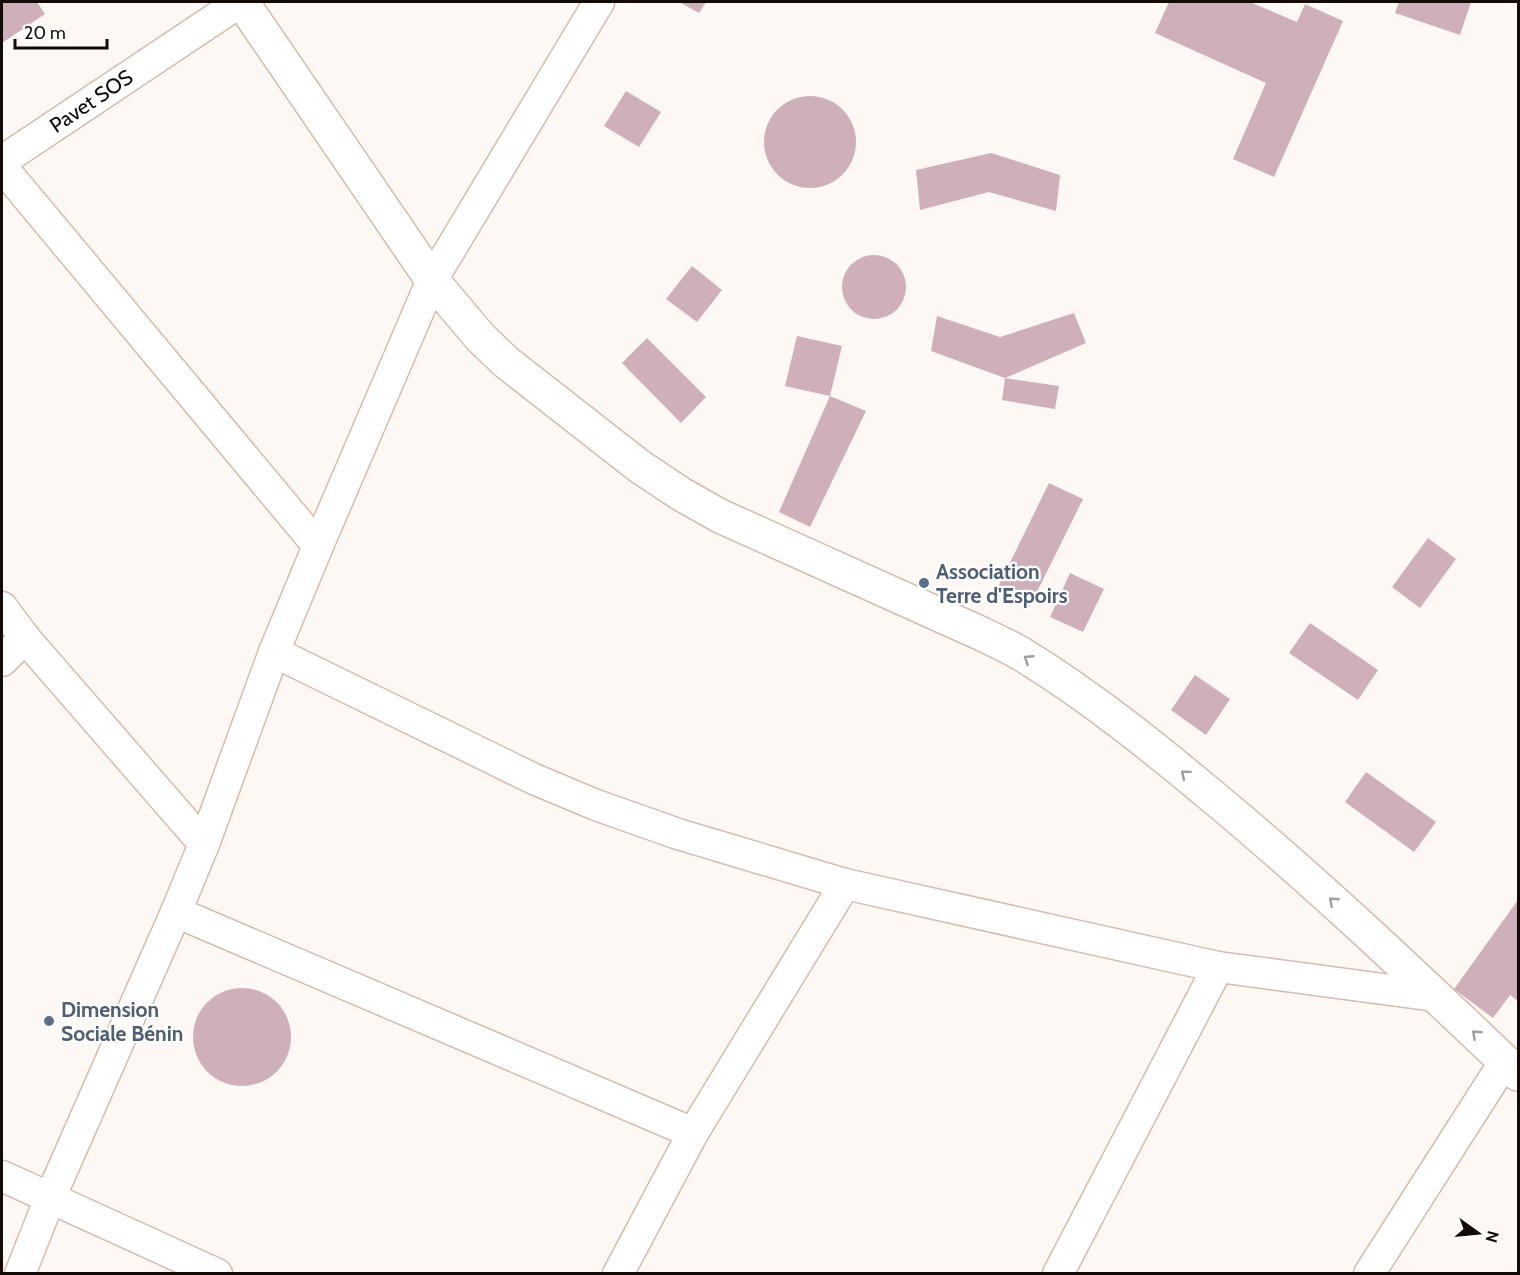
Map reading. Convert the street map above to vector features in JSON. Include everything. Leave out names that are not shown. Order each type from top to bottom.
[{"type":"main road","points":[[241,2],[432,280],[480,337],[506,362],[639,466],[681,494],[720,516],[982,634],[1021,654],[1095,704],[1165,757],[1244,822],[1512,1067]]},
{"type":"street","name":"Pavet SOS","points":[[2,161],[241,2]]},
{"type":"street","points":[[20,1274],[50,1198],[177,912],[274,652],[432,280],[597,2]]},
{"type":"street","points":[[2,167],[318,546]]},
{"type":"street","points":[[2,607],[26,638],[204,844]]},
{"type":"street","points":[[2,661],[26,638]]},
{"type":"street","points":[[274,652],[534,779],[596,805],[678,834],[845,884],[1218,967],[1435,996]]},
{"type":"street","points":[[618,1274],[693,1132],[845,884]]},
{"type":"street","points":[[177,912],[693,1132]]},
{"type":"street","points":[[1058,1274],[1218,967]]},
{"type":"street","points":[[1369,1274],[1512,1067]]},
{"type":"street","points":[[2,1176],[217,1274]]},
{"type":"building","points":[[2,2],[37,2],[45,14],[2,43]]},
{"type":"building","points":[[679,2],[706,2],[699,13]]},
{"type":"building","points":[[1169,2],[1250,2],[1297,22],[1305,4],[1343,21],[1274,177],[1233,159],[1266,83],[1155,33]]},
{"type":"building","points":[[1399,2],[1471,2],[1460,35],[1395,13]]},
{"type":"building","points":[[626,91],[661,112],[639,147],[604,126]]},
{"type":"building","points":[[801,96],[819,96],[836,103],[849,116],[856,133],[856,151],[849,168],[836,181],[819,188],[801,188],[784,181],[771,168],[764,151],[764,133],[771,116],[784,103]]},
{"type":"building","points":[[991,153],[1060,175],[1056,211],[989,192],[920,210],[916,170]]},
{"type":"building","points":[[874,255],[892,261],[900,269],[906,287],[900,305],[892,313],[874,319],[856,313],[848,305],[842,287],[848,269],[856,261]]},
{"type":"building","points":[[692,266],[722,290],[697,322],[666,299]]},
{"type":"building","points":[[1074,313],[1086,343],[1005,378],[931,351],[937,316],[1000,337]]},
{"type":"building","points":[[797,336],[842,346],[830,396],[785,386]]},
{"type":"building","points":[[647,338],[706,397],[681,423],[622,363]]},
{"type":"building","points":[[1005,378],[1059,386],[1055,409],[1002,400]]},
{"type":"building","points":[[830,396],[866,411],[810,527],[779,512]]},
{"type":"building","points":[[1049,483],[1083,499],[1030,606],[997,589]]},
{"type":"building","points":[[1428,538],[1456,559],[1420,608],[1392,587]]},
{"type":"building","points":[[1070,573],[1104,589],[1083,632],[1050,617]]},
{"type":"building","points":[[1310,623],[1378,670],[1358,700],[1289,653]]},
{"type":"building","points":[[1195,675],[1230,699],[1206,735],[1171,710]]},
{"type":"building","points":[[1366,772],[1436,822],[1414,852],[1345,802]]},
{"type":"building","points":[[1518,900],[1518,1001],[1510,995],[1493,1018],[1454,989]]},
{"type":"building","points":[[242,988],[252,989],[269,996],[283,1010],[290,1027],[290,1047],[283,1064],[269,1078],[252,1085],[242,1086],[232,1085],[215,1078],[201,1064],[194,1047],[193,1037],[194,1027],[201,1010],[215,996],[232,989]]},
{"type":"place","name":"Association Terre d'Espoirs","points":[[924,583]]},
{"type":"place","name":"Dimension Sociale Bénin","points":[[49,1021]]}]
